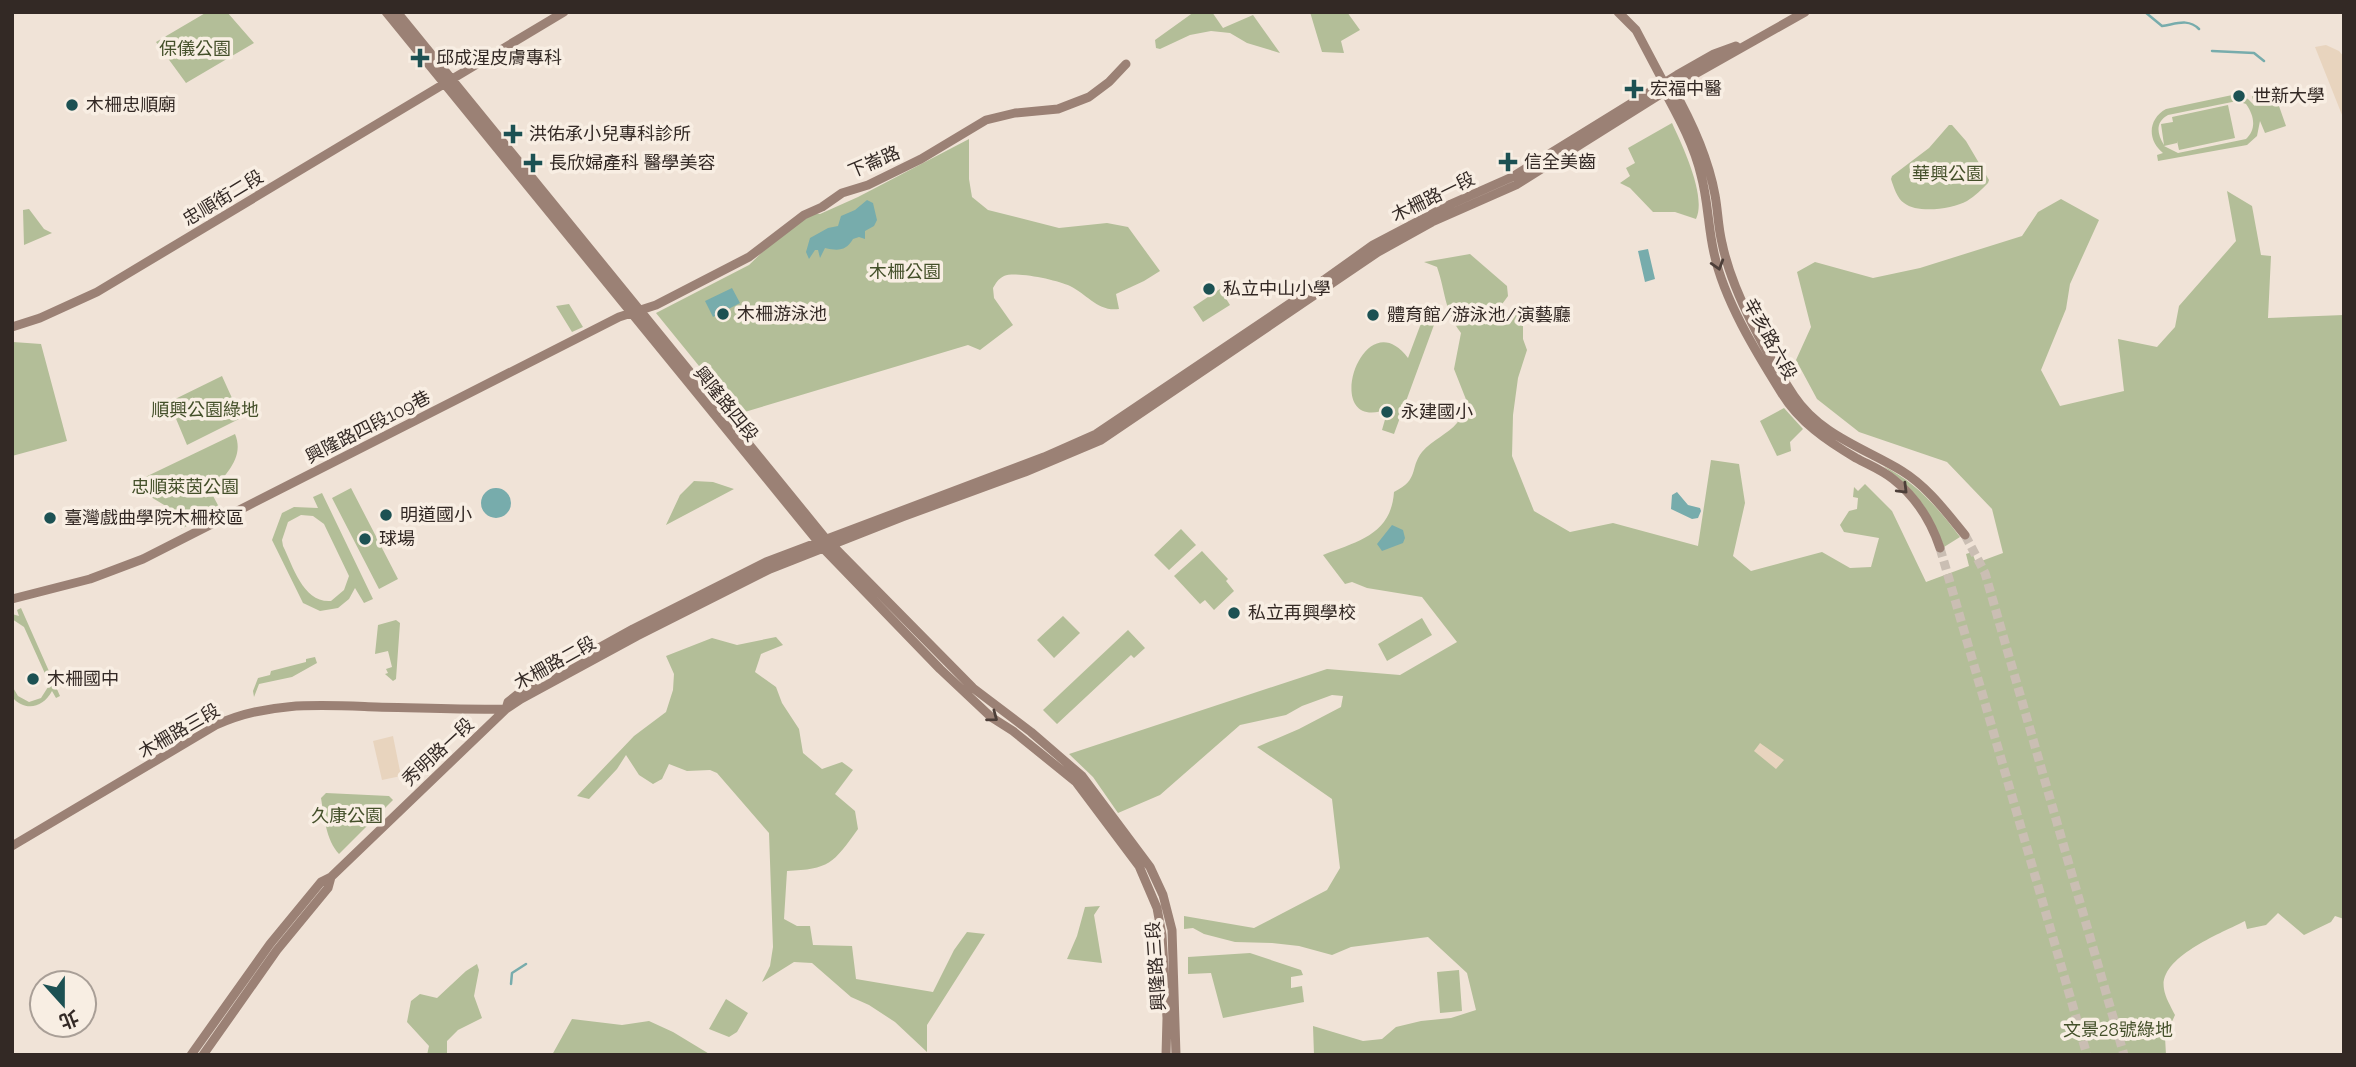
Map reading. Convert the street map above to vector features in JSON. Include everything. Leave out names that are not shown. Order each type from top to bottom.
[{"type":"main road","name":"興隆路四段","points":[[386,12],[448,81]]},
{"type":"main road","name":"興隆路四段","points":[[397,12],[448,81],[825,544],[973,688],[1031,732],[1079,779]]},
{"type":"main road","name":"忠順街二段","points":[[12,327],[69,306],[97,292],[564,12]]},
{"type":"main road","points":[[1618,12],[1636,30],[1667,87]]},
{"type":"main road","name":"木柵路一段","points":[[1667,87],[1714,54],[1751,40],[1798,12]]},
{"type":"main road","name":"木柵路一段","points":[[1101,435],[1373,245],[1451,204],[1512,177],[1667,87],[1805,12]]},
{"type":"main road","name":"下崙路","points":[[636,312],[656,305],[750,257],[804,215],[822,208],[842,193],[867,185],[921,159],[974,125],[999,116],[1076,104],[1101,89],[1126,64]]},
{"type":"main road","name":"辛亥路六段","points":[[1667,87],[1704,153],[1715,194],[1722,243],[1736,289],[1795,397],[1814,419],[1839,438],[1903,472],[1922,486],[1965,535]]},
{"type":"main road","name":"辛亥路六段","points":[[1667,87],[1699,166],[1714,254],[1721,277],[1781,393],[1813,429],[1832,444],[1893,478],[1922,509],[1940,548]]},
{"type":"main road","name":"興隆路四段109巷","points":[[12,599],[110,573],[143,559],[607,323],[636,312]]},
{"type":"main road","name":"木柵路二段","points":[[506,709],[637,636],[770,569],[825,544],[1059,459],[1101,435]]},
{"type":"main road","name":"木柵路三段","points":[[12,846],[216,725],[240,716],[272,708],[306,704],[506,709]]},
{"type":"main road","name":"秀明路一段","points":[[191,1055],[270,944],[321,882],[331,877],[506,709]]},
{"type":"main road","name":"興隆路三段","points":[[1079,779],[1139,866],[1157,908],[1163,935],[1166,983],[1166,1055]]},
{"type":"main road","name":"興隆路三段","points":[[1079,779],[1150,867],[1163,895],[1172,930],[1176,1055]]},
{"type":"main road","name":"秀明路一段","points":[[203,1055],[277,950],[328,888],[331,877]]},
{"type":"green space","name":"保儀公園","points":[[207,12],[227,12],[254,43],[186,83],[156,42]]},
{"type":"green space","points":[[1194,12],[1212,12],[1223,28],[1253,15],[1280,53],[1247,43],[1230,33],[1211,31],[1190,35],[1160,49],[1156,48],[1155,40]]},
{"type":"green space","points":[[1310,12],[1347,12],[1360,30],[1341,41],[1344,53],[1322,52]]},
{"type":"green space","points":[[2272,86],[2286,126],[2265,133],[2260,121],[2257,136],[2247,145],[2158,161],[2157,155],[2163,153],[2154,142],[2152,130],[2160,113],[2166,109],[2237,94],[2255,106],[2251,93]],"holes":[[[2237,101],[2246,104],[2253,122],[2252,131],[2246,139],[2178,153],[2164,146],[2177,141],[2179,150],[2235,138],[2228,105],[2172,117],[2173,122],[2161,124],[2164,145],[2158,128],[2161,121],[2168,115]]]},
{"type":"green space","points":[[1672,123],[1696,184],[1699,209],[1696,219],[1675,212],[1653,212],[1630,188],[1620,183],[1630,176],[1626,168],[1635,163],[1628,148]]},
{"type":"green space","name":"華興公園","points":[[1949,125],[1966,141],[1989,180],[1988,183],[1967,201],[1953,206],[1926,209],[1910,206],[1898,196],[1892,176],[1929,148]]},
{"type":"green space","name":"木柵公園","points":[[969,139],[972,197],[988,210],[1059,228],[1107,223],[1128,227],[1160,271],[1116,294],[1119,309],[1105,308],[1076,289],[1056,281],[1027,275],[1004,276],[993,288],[994,298],[1013,325],[980,350],[968,345],[738,414],[656,313],[749,265],[777,238],[811,213],[820,214],[858,197]]},
{"type":"green space","name":"文景28號綠地","points":[[2227,191],[2252,206],[2261,255],[2271,256],[2268,318],[2344,315],[2344,919],[2335,916],[2331,922],[2304,935],[2278,913],[2266,925],[2247,929],[2245,921],[2208,939],[2181,957],[2165,977],[2164,989],[2175,1015],[2165,1037],[2166,1055],[1314,1055],[1313,1026],[1363,1041],[1382,1039],[1396,1027],[1451,1018],[1476,1010],[1467,973],[1428,937],[1351,947],[1332,955],[1299,946],[1235,942],[1204,934],[1193,928],[1184,929],[1184,916],[1254,928],[1327,890],[1340,868],[1332,799],[1257,747],[1341,707],[1343,696],[1332,695],[1286,715],[1240,725],[1160,795],[1118,813],[1093,777],[1069,754],[1327,669],[1400,675],[1457,642],[1422,597],[1367,588],[1352,582],[1345,584],[1323,555],[1360,540],[1379,527],[1387,518],[1394,492],[1408,483],[1422,452],[1457,423],[1467,402],[1454,369],[1461,333],[1448,309],[1437,267],[1424,262],[1470,254],[1507,286],[1508,296],[1500,307],[1511,315],[1514,312],[1523,317],[1523,339],[1527,350],[1518,378],[1513,415],[1512,456],[1534,511],[1570,532],[1613,523],[1698,546],[1711,460],[1739,464],[1745,503],[1733,556],[1751,571],[1822,552],[1850,568],[1871,567],[1879,538],[1844,532],[1840,525],[1849,511],[1857,509],[1858,498],[1853,497],[1854,487],[1858,491],[1865,484],[1892,511],[1926,582],[1969,566],[1966,554],[1972,552],[1976,563],[2003,553],[1992,509],[1947,462],[1859,432],[1817,399],[1796,360],[1811,327],[1797,272],[1815,262],[1873,278],[1920,268],[2022,236],[2038,212],[2061,199],[2099,220],[2070,284],[2066,309],[2041,370],[2060,406],[2124,391],[2118,339],[2157,347],[2175,327],[2179,306],[2236,241]]},
{"type":"green space","points":[[29,209],[44,229],[52,233],[24,245],[23,210]]},
{"type":"green space","points":[[1220,289],[1230,305],[1203,322],[1193,307]]},
{"type":"green space","points":[[569,304],[583,327],[572,332],[556,306]]},
{"type":"green space","points":[[1426,310],[1438,314],[1394,434],[1382,430],[1388,409],[1367,412],[1355,404],[1351,389],[1354,371],[1363,354],[1376,344],[1391,344],[1408,358]]},
{"type":"green space","points":[[13,334],[13,342],[41,344],[67,441],[12,456]]},
{"type":"green space","name":"順興公園綠地","points":[[222,376],[241,418],[187,445],[169,402]]},
{"type":"green space","points":[[1784,408],[1803,429],[1790,442],[1791,451],[1777,456],[1760,421]]},
{"type":"green space","name":"忠順萊茵公園","points":[[235,434],[237,451],[232,466],[211,492],[220,509],[181,529],[174,513],[147,494],[137,481]]},
{"type":"green space","points":[[1883,466],[1895,472],[1926,497],[1960,537],[1944,547],[1920,501]]},
{"type":"green space","points":[[694,481],[713,482],[734,489],[666,525],[680,495]]},
{"type":"green space","name":"球場","points":[[351,488],[398,579],[379,589],[332,498]]},
{"type":"green space","points":[[322,493],[373,599],[364,603],[355,588],[349,599],[338,608],[320,611],[303,603],[272,540],[282,513],[294,507],[318,508],[313,497]],"holes":[[[301,515],[313,516],[324,524],[349,576],[344,590],[331,601],[321,600],[306,590],[283,546],[282,540],[288,522]]]},
{"type":"green space","points":[[1181,529],[1196,545],[1169,570],[1154,555]]},
{"type":"green space","points":[[1202,551],[1228,579],[1226,581],[1234,591],[1214,610],[1205,600],[1200,604],[1174,576]]},
{"type":"green space","points":[[21,608],[60,696],[56,698],[52,691],[44,701],[34,706],[22,705],[12,697],[12,686],[18,696],[29,702],[41,698],[48,687],[47,678],[24,627],[12,619],[12,614],[19,616],[17,610]]},
{"type":"green space","points":[[1063,616],[1080,633],[1054,658],[1037,640]]},
{"type":"green space","points":[[1422,618],[1432,635],[1387,661],[1378,644]]},
{"type":"green space","points":[[396,620],[400,623],[396,679],[393,681],[385,674],[388,673],[386,669],[392,667],[388,651],[375,654],[378,625]]},
{"type":"green space","points":[[1128,630],[1145,648],[1134,658],[1131,655],[1057,724],[1043,710]]},
{"type":"green space","points":[[776,637],[783,645],[761,654],[755,672],[776,687],[782,703],[799,729],[803,753],[822,769],[842,762],[853,770],[835,794],[855,811],[858,829],[829,862],[812,869],[787,871],[784,919],[797,926],[810,926],[813,945],[852,946],[856,979],[933,992],[954,950],[967,932],[985,934],[927,1025],[927,1052],[895,1022],[851,997],[812,963],[794,962],[762,982],[770,966],[773,947],[769,833],[717,773],[710,770],[687,771],[669,764],[662,779],[653,784],[639,775],[626,755],[617,769],[589,799],[577,796],[634,736],[666,712],[673,690],[674,674],[666,656],[712,638],[737,645]]},
{"type":"green space","points":[[315,657],[317,663],[292,677],[259,684],[254,697],[253,691],[258,678]]},
{"type":"green space","name":"久康公園","points":[[326,793],[389,796],[393,800],[339,854],[328,835],[321,798]]},
{"type":"green space","points":[[1100,906],[1094,915],[1102,963],[1067,959],[1085,907]]},
{"type":"green space","points":[[1250,953],[1301,970],[1303,975],[1291,977],[1291,988],[1302,986],[1304,1002],[1223,1018],[1211,973],[1188,974],[1188,957]]},
{"type":"green space","points":[[477,964],[479,970],[474,996],[482,1018],[458,1030],[447,1041],[447,1055],[427,1055],[429,1046],[407,1022],[411,1001],[420,994],[437,998]]},
{"type":"green space","points":[[1459,970],[1462,1011],[1440,1013],[1437,972]]},
{"type":"green space","points":[[726,999],[748,1013],[737,1032],[729,1037],[709,1029]]},
{"type":"green space","points":[[572,1019],[622,1025],[649,1021],[711,1055],[552,1055]]},
{"type":"shaded area","points":[[2326,45],[2339,51],[2344,57],[2342,115],[2315,47]]},
{"type":"shaded area","points":[[393,736],[401,776],[382,780],[373,741]]},
{"type":"shaded area","points":[[1760,743],[1784,760],[1776,769],[1754,751]]},
{"type":"water","points":[[867,200],[873,203],[877,220],[874,226],[865,231],[865,239],[853,239],[848,246],[841,249],[825,248],[820,258],[818,250],[815,250],[809,259],[806,252],[810,238],[828,228],[838,226],[841,216],[855,210]]},
{"type":"water","points":[[1648,249],[1655,279],[1645,282],[1638,251]]},
{"type":"water","points":[[732,288],[740,303],[713,317],[705,301]]},
{"type":"water","points":[[496,488],[507,492],[511,503],[507,514],[496,518],[485,514],[481,503],[485,492]]},
{"type":"water","points":[[1677,492],[1688,505],[1700,508],[1698,518],[1692,519],[1671,509],[1672,495]]},
{"type":"water","points":[[1392,525],[1403,530],[1405,538],[1403,543],[1382,551],[1377,544]]},
{"type":"waterway","points":[[2145,12],[2162,26],[2186,23],[2199,29]]},
{"type":"waterway","points":[[2212,51],[2254,53],[2264,61]]},
{"type":"waterway","points":[[511,984],[512,973],[526,964]]},
{"type":"tunnel","points":[[1965,535],[1985,573],[2124,1055]]},
{"type":"tunnel","points":[[1940,548],[2087,1055]]},
{"type":"place","name":"邱成湦皮膚專科","points":[[420,58]]},
{"type":"place","name":"宏福中醫","points":[[1634,89]]},
{"type":"place","name":"世新大學","points":[[2239,96]]},
{"type":"place","name":"木柵忠順廟","points":[[72,105]]},
{"type":"place","name":"洪佑承小兒專科診所","points":[[513,134]]},
{"type":"place","name":"信全美齒","points":[[1508,162]]},
{"type":"place","name":"長欣婦產科 醫學美容","points":[[533,163]]},
{"type":"place","name":"私立中山小學","points":[[1209,289]]},
{"type":"place","name":"木柵游泳池","points":[[723,314]]},
{"type":"place","name":"體育館/游泳池/演藝廳","points":[[1373,315]]},
{"type":"place","name":"永建國小","points":[[1387,412]]},
{"type":"place","name":"明道國小","points":[[386,515]]},
{"type":"place","name":"臺灣戲曲學院木柵校區","points":[[50,518]]},
{"type":"place","name":"球場","points":[[365,539]]},
{"type":"place","name":"私立再興學校","points":[[1234,613]]},
{"type":"place","name":"木柵國中","points":[[33,679]]}]
